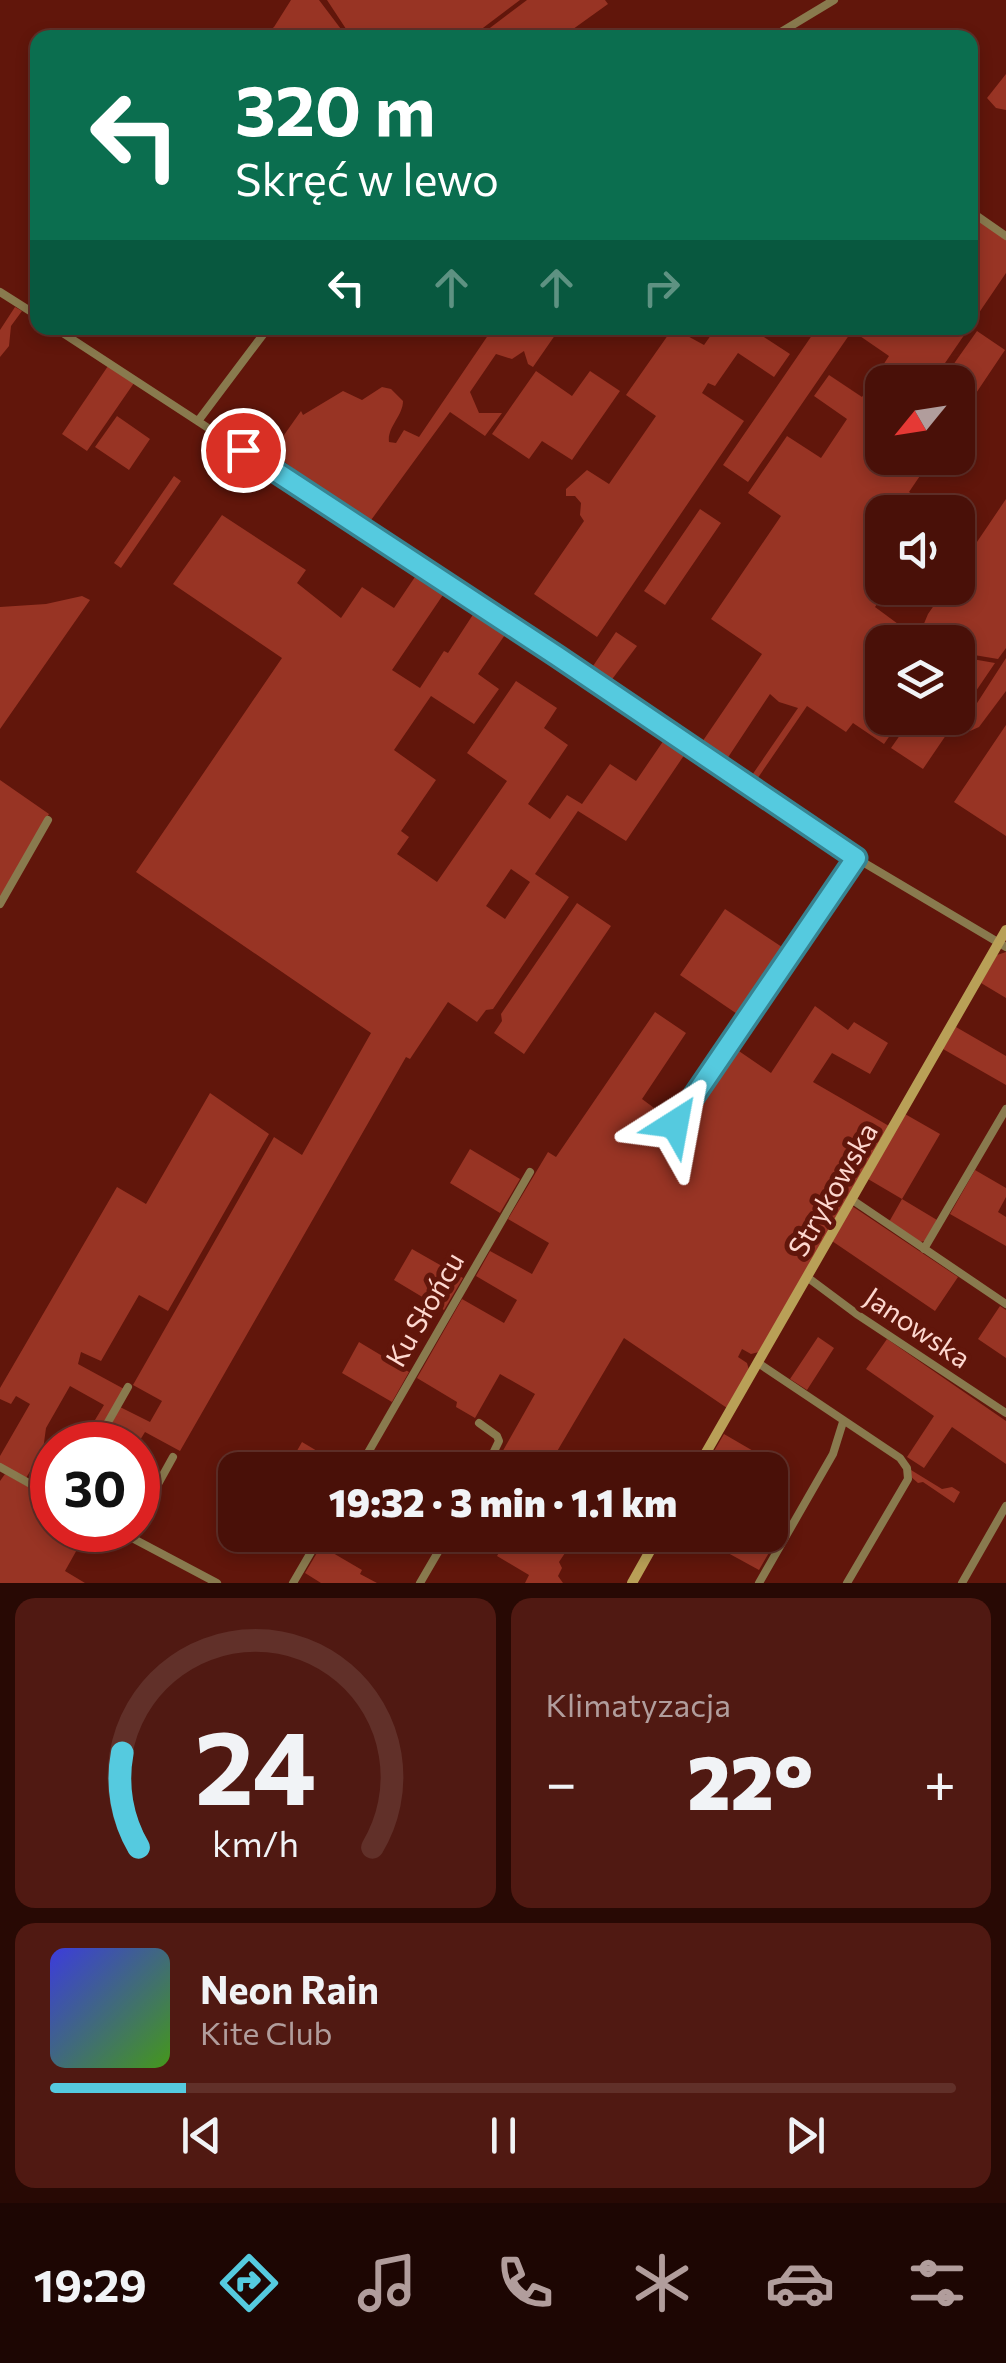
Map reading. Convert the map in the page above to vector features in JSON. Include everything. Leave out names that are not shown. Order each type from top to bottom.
[{"type":"street","points":[[815,0],[824,6]]},
{"type":"street","points":[[784,30],[834,0]]},
{"type":"street","points":[[978,217],[1006,236]]},
{"type":"street","points":[[0,292],[30,311]]},
{"type":"street","points":[[66,335],[549,651],[856,858],[1002,945]]},
{"type":"street","points":[[198,421],[263,335]]},
{"type":"street","points":[[0,904],[48,820]]},
{"type":"street","points":[[675,1124],[856,858]]},
{"type":"street","name":"Strykowska","points":[[706,1452],[1002,945],[1006,930]]},
{"type":"street","points":[[924,1249],[1006,1109]]},
{"type":"street","name":"Ku Słońcu","points":[[368,1452],[530,1172]]},
{"type":"street","points":[[851,1199],[1002,1301],[1006,1286]]},
{"type":"street","name":"Janowska","points":[[807,1277],[1006,1413]]},
{"type":"street","points":[[758,1363],[900,1458],[909,1474],[848,1583]]},
{"type":"street","points":[[108,1422],[128,1388]]},
{"type":"street","points":[[759,1583],[833,1454],[842,1422]]},
{"type":"street","points":[[478,1423],[497,1436],[493,1452]]},
{"type":"street","points":[[160,1480],[173,1457]]},
{"type":"street","points":[[0,1467],[30,1484]]},
{"type":"street","points":[[962,1583],[1006,1506]]},
{"type":"street","points":[[160,1550],[217,1583]]},
{"type":"street","points":[[293,1583],[311,1552]]},
{"type":"street","points":[[420,1583],[438,1552]]},
{"type":"street","points":[[632,1583],[649,1552]]},
{"type":"shaded area","points":[[291,0],[319,0],[342,30],[270,30]]},
{"type":"shaded area","points":[[327,0],[520,0],[480,30],[347,30]]},
{"type":"shaded area","points":[[527,0],[605,0],[608,4],[572,30],[487,30]]},
{"type":"shaded area","points":[[1006,74],[1006,110],[996,108],[987,98]]},
{"type":"shaded area","points":[[978,220],[1006,239],[1006,273],[978,314]]},
{"type":"shaded area","points":[[15,307],[22,311],[11,326],[9,346],[0,357],[0,330]]},
{"type":"shaded area","points":[[978,332],[1005,350],[975,395],[975,365],[953,365]]},
{"type":"shaded area","points":[[488,335],[555,335],[533,367],[524,351],[512,359],[496,354],[470,392],[479,413],[502,413],[485,436],[450,412],[366,527],[293,480],[295,470],[272,452],[301,411],[303,415],[343,391],[362,400],[382,387],[391,389],[403,401],[389,442],[396,443],[404,430],[419,437]]},
{"type":"shaded area","points":[[668,335],[686,335],[704,345],[711,335],[761,335],[790,354],[774,377],[738,353],[715,386],[708,383],[702,393],[744,421],[597,637],[534,594],[584,521],[581,503],[575,496],[566,496],[566,489],[587,470],[609,484],[656,416],[626,395]]},
{"type":"shaded area","points":[[812,335],[849,335],[748,482],[723,465]]},
{"type":"shaded area","points":[[858,335],[964,335],[944,365],[883,365],[889,356]]},
{"type":"shaded area","points":[[108,366],[134,383],[87,451],[62,434]]},
{"type":"shaded area","points":[[536,371],[572,396],[590,371],[620,391],[572,460],[542,441],[529,459],[492,434]]},
{"type":"shaded area","points":[[829,375],[862,397],[865,392],[865,475],[920,475],[909,492],[914,495],[865,495],[865,605],[876,605],[899,625],[865,625],[865,731],[853,723],[846,732],[807,706],[753,785],[748,781],[798,708],[779,702],[770,694],[723,765],[698,748],[762,654],[711,619],[781,516],[748,493],[787,436],[821,458],[847,419],[814,396]]},
{"type":"shaded area","points":[[117,416],[150,439],[129,470],[95,447]]},
{"type":"shaded area","points":[[174,476],[181,481],[121,568],[114,563]]},
{"type":"shaded area","points":[[1006,499],[1006,648],[998,659],[975,655],[975,625],[923,625],[934,605],[975,605],[975,545]]},
{"type":"shaded area","points":[[700,509],[721,523],[665,605],[644,591]]},
{"type":"shaded area","points":[[222,515],[306,570],[297,583],[341,618],[362,587],[394,608],[419,571],[447,589],[392,670],[420,688],[476,610],[509,629],[478,674],[499,689],[474,724],[431,696],[394,750],[436,780],[401,831],[409,837],[397,854],[437,882],[507,781],[467,753],[516,681],[557,708],[544,728],[568,745],[528,804],[550,819],[567,795],[582,804],[610,764],[636,781],[666,737],[687,751],[626,841],[578,811],[535,874],[569,897],[493,1009],[486,1010],[477,1022],[448,1002],[410,1059],[406,1057],[180,1451],[160,1440],[160,1422],[150,1422],[162,1401],[133,1385],[274,1137],[302,1155],[371,1033],[136,872],[282,658],[173,584]],"holes":[[[511,869],[530,882],[505,919],[486,906]]]},
{"type":"shaded area","points":[[82,596],[90,600],[0,729],[0,607],[46,604]]},
{"type":"shaded area","points":[[616,632],[637,646],[607,686],[592,676],[591,669]]},
{"type":"shaded area","points":[[1006,658],[1006,691],[975,729],[975,706]]},
{"type":"shaded area","points":[[975,660],[995,663],[975,692]]},
{"type":"shaded area","points":[[1006,725],[1006,836],[954,802]]},
{"type":"shaded area","points":[[871,735],[890,735],[884,744]]},
{"type":"shaded area","points":[[900,735],[946,735],[923,769],[891,748]]},
{"type":"shaded area","points":[[0,780],[49,814],[0,899]]},
{"type":"shaded area","points":[[577,903],[611,926],[524,1054],[494,1033],[502,1021],[501,1014]]},
{"type":"shaded area","points":[[725,909],[788,951],[743,1018],[680,975]]},
{"type":"shaded area","points":[[1006,952],[1006,998],[981,983],[997,955]]},
{"type":"shaded area","points":[[815,1006],[848,1030],[854,1022],[888,1043],[870,1074],[832,1053],[813,1082],[889,1126],[759,1352],[751,1354],[742,1349],[738,1357],[749,1370],[727,1408],[624,1338],[557,1452],[502,1452],[535,1394],[500,1374],[475,1418],[417,1378],[462,1299],[504,1323],[517,1300],[476,1276],[490,1251],[532,1274],[549,1243],[508,1219],[548,1152],[556,1157],[655,1012],[686,1033],[642,1099],[669,1119],[674,1118],[668,1126],[675,1131],[733,1047],[771,1073]]},
{"type":"shaded area","points":[[956,1027],[1006,1056],[1006,1085],[943,1049]]},
{"type":"shaded area","points":[[210,1093],[269,1134],[168,1311],[139,1295],[101,1361],[81,1352],[78,1364],[124,1389],[105,1422],[94,1422],[104,1405],[70,1386],[49,1422],[30,1422],[30,1471],[26,1478],[0,1464],[0,1456],[30,1404],[16,1396],[11,1404],[0,1399],[0,1388],[117,1187],[146,1204]]},
{"type":"shaded area","points":[[905,1114],[940,1134],[902,1199],[868,1179]]},
{"type":"shaded area","points":[[470,1149],[520,1179],[500,1213],[450,1183]]},
{"type":"shaded area","points":[[975,1170],[1006,1188],[998,1212],[1006,1217],[1006,1246],[950,1214]]},
{"type":"shaded area","points":[[902,1199],[937,1220],[925,1241],[920,1242],[889,1222]]},
{"type":"shaded area","points":[[852,1206],[958,1277],[935,1311],[832,1241]]},
{"type":"shaded area","points":[[412,1249],[463,1278],[444,1310],[394,1280]]},
{"type":"shaded area","points":[[1000,1306],[1006,1310],[1006,1358],[978,1339]]},
{"type":"shaded area","points":[[818,1337],[834,1348],[807,1390],[790,1379]]},
{"type":"shaded area","points":[[887,1339],[1006,1421],[1006,1464],[952,1427],[924,1468],[907,1457],[934,1416],[866,1369]]},
{"type":"shaded area","points":[[359,1342],[409,1372],[392,1402],[342,1373]]},
{"type":"shaded area","points":[[120,1407],[150,1422],[112,1422]]},
{"type":"shaded area","points":[[724,1434],[755,1452],[714,1452]]},
{"type":"shaded area","points":[[302,1442],[319,1452],[296,1452]]},
{"type":"shaded area","points":[[911,1470],[942,1489],[952,1487],[960,1492],[954,1503],[923,1482],[918,1483],[910,1476]]},
{"type":"shaded area","points":[[5,1474],[30,1488],[30,1552],[76,1552],[65,1571],[85,1583],[0,1583],[0,1481]]},
{"type":"shaded area","points":[[317,1552],[331,1552],[377,1583],[321,1583],[305,1573]]},
{"type":"shaded area","points":[[499,1552],[566,1552],[559,1562],[562,1568],[558,1576],[563,1583],[525,1583],[529,1575],[497,1556]]},
{"type":"shaded area","points":[[726,1552],[769,1552],[759,1570]]},
{"type":"route","points":[[243,450],[856,858],[675,1124]]}]
